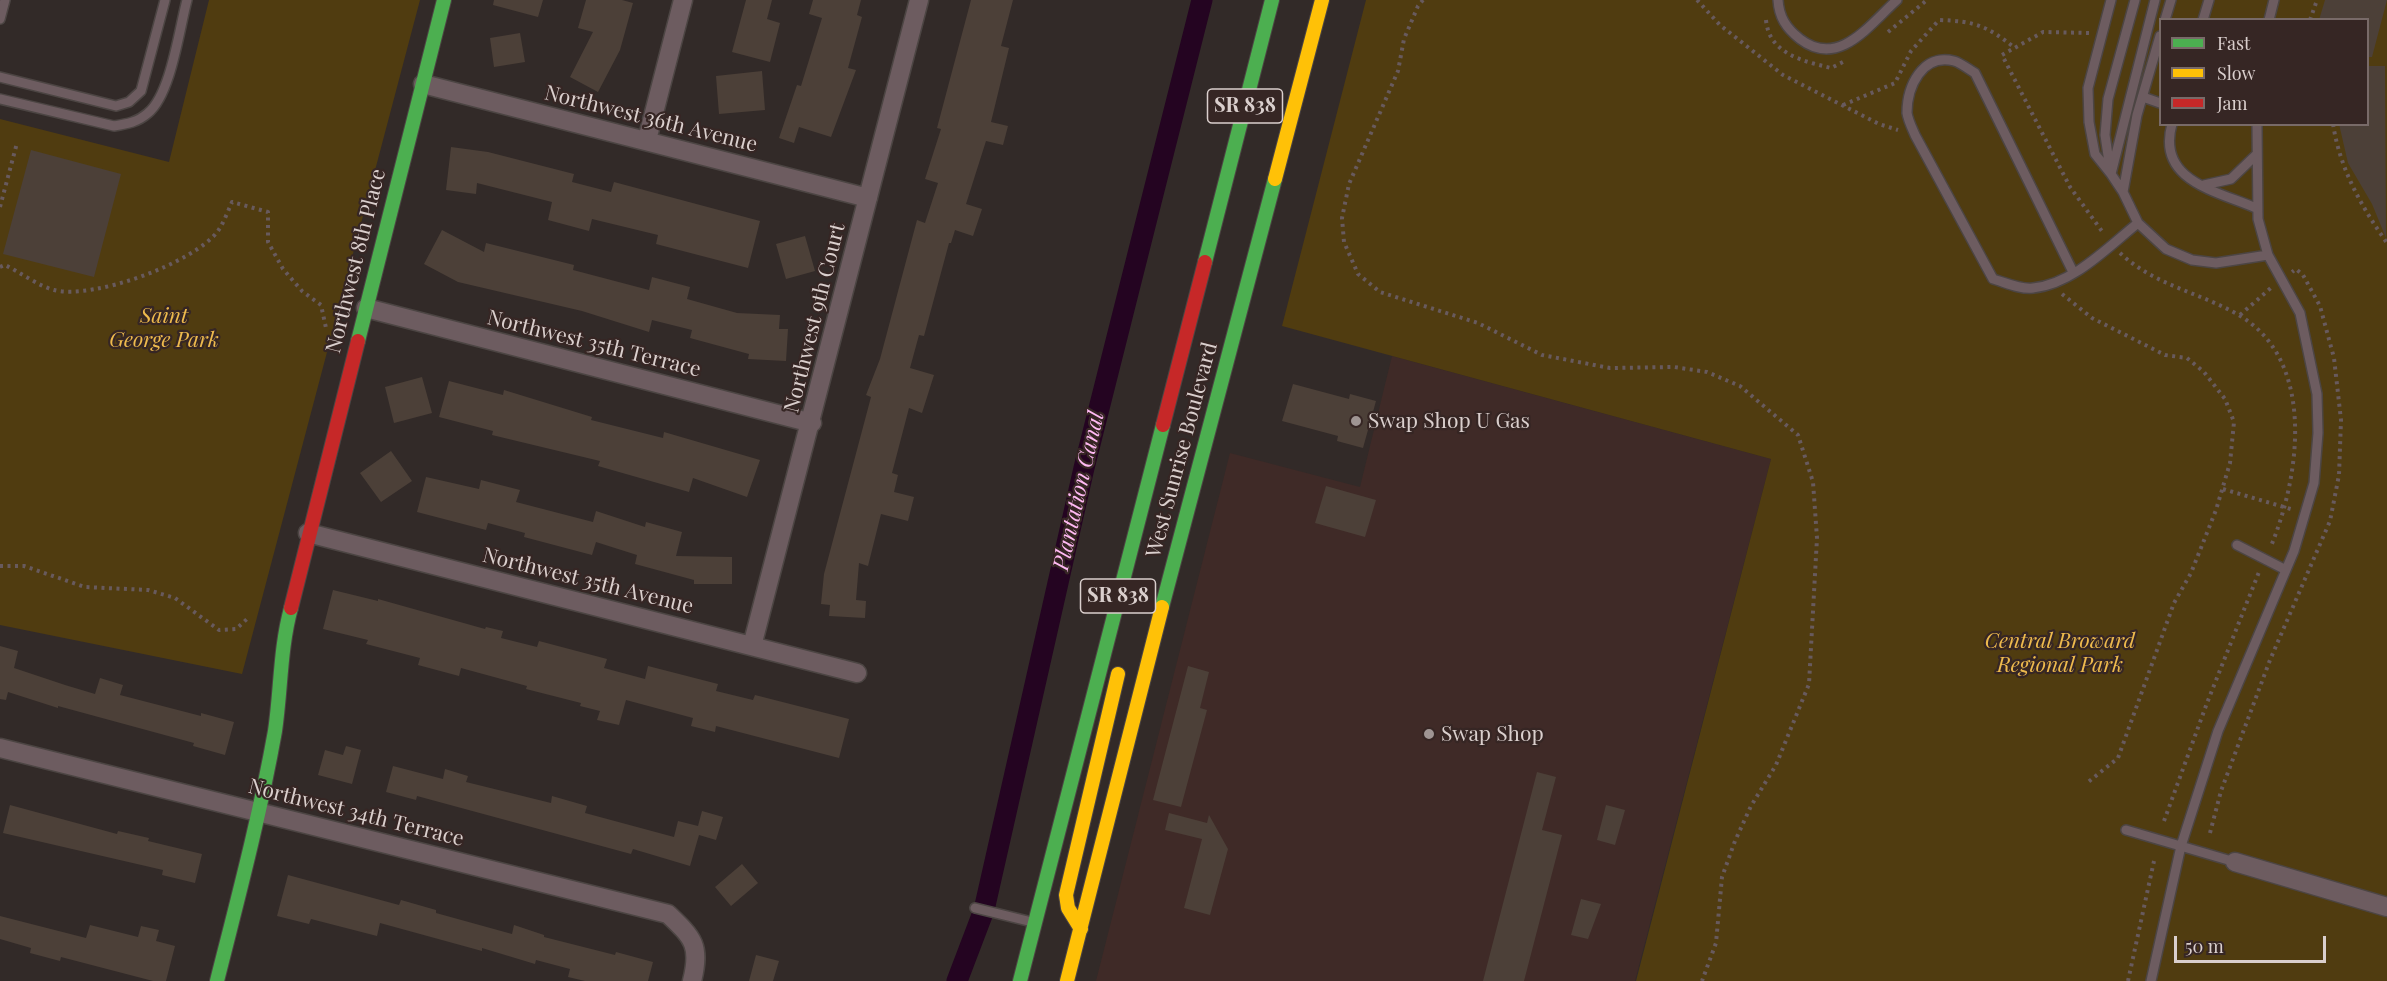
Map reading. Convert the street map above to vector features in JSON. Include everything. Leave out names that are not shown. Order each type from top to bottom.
[{"type":"main road","name":"Northwest 8th Place","points":[[217,981],[259,812],[275,728],[285,630],[444,0]]},
{"type":"main road","name":"West Sunrise Boulevard","points":[[1020,981],[1272,0]]},
{"type":"main road","name":"West Sunrise Boulevard","points":[[1067,981],[1168,584],[1323,0]]},
{"type":"main road","points":[[1122,584],[1131,609]]},
{"type":"main road","points":[[1081,929],[1068,908],[1066,895],[1121,659]]},
{"type":"street","points":[[647,140],[683,0]]},
{"type":"street","name":"Northwest 9th Court","points":[[752,646],[812,423],[919,0]]},
{"type":"street","name":"Northwest 36th Avenue","points":[[423,84],[868,198]]},
{"type":"street","name":"Northwest 35th Terrace","points":[[366,308],[812,423]]},
{"type":"street","name":"Northwest 35th Avenue","points":[[308,533],[857,673]]},
{"type":"street","name":"Northwest 34th Terrace","points":[[0,748],[668,914],[692,937],[696,963],[692,981]]},
{"type":"street","points":[[2235,862],[2387,907]]},
{"type":"lane","points":[[0,19],[5,0]]},
{"type":"lane","points":[[0,77],[116,106],[129,102],[141,91],[165,0]]},
{"type":"lane","points":[[0,99],[114,126],[133,123],[149,112],[162,95],[187,0]]},
{"type":"lane","points":[[1778,0],[1779,13],[1787,29],[1802,41],[1818,48],[1834,49],[1848,44],[1864,33],[1897,0]]},
{"type":"lane","points":[[2111,0],[2088,88],[2089,122],[2095,154],[2123,192],[2138,223],[2166,249],[2192,260],[2216,263],[2268,255]]},
{"type":"lane","points":[[2110,174],[2105,135],[2108,99],[2135,0]]},
{"type":"lane","points":[[2110,174],[2156,0]]},
{"type":"lane","points":[[2166,18],[2171,0]]},
{"type":"lane","points":[[2204,18],[2209,0]]},
{"type":"lane","points":[[2270,18],[2274,0]]},
{"type":"lane","points":[[2123,192],[2142,97],[2159,39]]},
{"type":"lane","points":[[2073,272],[1975,73],[1953,61],[1934,62],[1919,72],[1910,86],[1907,115],[1915,135],[1993,279],[2031,289],[2050,284],[2073,272],[2138,223]]},
{"type":"lane","points":[[2142,97],[2159,103]]},
{"type":"lane","points":[[2171,126],[2168,139],[2172,159],[2180,172],[2192,182],[2256,208]]},
{"type":"lane","points":[[2151,981],[2181,846],[2218,731],[2286,570],[2306,514],[2314,483],[2318,433],[2317,394],[2300,313],[2268,255],[2256,208],[2257,126]]},
{"type":"lane","points":[[2204,185],[2231,179],[2257,154]]},
{"type":"lane","points":[[2237,546],[2286,570]]},
{"type":"lane","points":[[2127,830],[2235,862]]},
{"type":"lane","points":[[975,908],[1035,923]]},
{"type":"path","points":[[1423,0],[1418,6],[1404,39],[1398,71],[1349,184],[1342,218],[1344,242],[1358,274],[1380,292],[1478,323],[1542,355],[1610,368],[1674,367],[1707,372],[1740,386],[1798,435],[1813,482],[1816,538],[1809,684],[1776,765],[1751,806],[1731,850],[1722,877],[1716,943],[1702,981]]},
{"type":"path","points":[[1697,0],[1720,25],[1783,75],[1879,124],[1915,135]]},
{"type":"path","points":[[2311,18],[2317,0]]},
{"type":"path","points":[[2092,22],[2089,33],[2043,32],[2002,56],[2070,187],[2111,244],[2135,266],[2163,282],[2240,315],[2267,340],[2285,370],[2292,396],[2296,430],[2293,472],[2285,508],[2206,703],[2164,821]]},
{"type":"path","points":[[2333,126],[2338,155],[2351,185],[2387,243]]},
{"type":"path","points":[[0,207],[16,143]]},
{"type":"path","points":[[0,267],[5,265],[54,290],[87,291],[114,285],[157,270],[197,248],[217,232],[232,202],[268,212],[268,242],[283,269],[302,291],[321,305],[326,328]]},
{"type":"path","points":[[2050,284],[2092,318],[2166,355],[2187,358],[2204,372],[2225,399],[2234,422],[2230,463],[2223,489],[2191,573],[2174,603],[2118,758],[2087,783]]},
{"type":"path","points":[[2223,489],[2330,521]]},
{"type":"path","points":[[0,566],[24,566],[85,587],[148,590],[175,598],[219,630],[236,629],[247,619]]},
{"type":"path","points":[[2128,981],[2154,861]]},
{"type":"shaded area","name":"Swap Shop","points":[[1392,356],[1771,459],[1635,981],[1096,981],[1230,453],[1360,487]]},
{"type":"green space","name":"Saint George Park","points":[[209,0],[420,0],[242,674],[0,625],[0,119],[169,162]]},
{"type":"green space","name":"Central Broward Regional Park","points":[[1366,0],[2387,0],[2387,981],[1636,981],[1771,459],[1282,326]]},
{"type":"building","points":[[494,0],[543,0],[538,17],[493,5]]},
{"type":"building","points":[[586,0],[622,0],[633,3],[620,50],[598,92],[570,77],[593,32],[578,28]]},
{"type":"building","points":[[746,0],[772,0],[767,19],[780,23],[770,62],[732,52]]},
{"type":"building","points":[[813,0],[861,0],[857,15],[862,17],[848,68],[856,70],[831,137],[799,127],[794,143],[779,138],[797,85],[801,86],[822,18],[809,14]]},
{"type":"building","points":[[971,0],[1013,0],[1001,46],[1009,48],[991,122],[1008,126],[1003,145],[986,141],[966,204],[982,209],[973,236],[955,230],[951,243],[949,243],[924,336],[919,335],[910,368],[934,375],[922,413],[909,408],[892,473],[898,475],[894,492],[914,497],[908,521],[881,514],[868,566],[859,563],[856,600],[866,601],[865,618],[829,616],[830,605],[821,604],[824,574],[871,397],[866,395],[880,359],[917,220],[925,223],[938,183],[925,179],[941,129],[937,128]]},
{"type":"building","points":[[2325,0],[2387,0],[2372,57],[2369,57],[2369,18],[2320,18]]},
{"type":"building","points":[[520,33],[525,62],[494,67],[490,38]]},
{"type":"building","points":[[2369,66],[2385,66],[2386,238],[2372,204],[2348,163],[2339,126],[2369,126]]},
{"type":"building","points":[[762,71],[765,110],[719,114],[716,76]]},
{"type":"building","points":[[451,147],[488,152],[574,174],[572,182],[611,192],[614,182],[760,221],[748,268],[656,244],[658,235],[592,219],[589,231],[548,220],[552,202],[477,183],[476,194],[446,190]]},
{"type":"building","points":[[31,150],[121,174],[94,277],[3,254]]},
{"type":"building","points":[[442,230],[484,252],[486,243],[574,265],[573,270],[649,290],[652,277],[690,287],[687,299],[737,313],[780,315],[779,329],[788,329],[786,361],[748,359],[749,354],[690,338],[692,330],[652,320],[649,332],[582,311],[458,282],[424,264]]},
{"type":"building","points":[[805,236],[815,271],[786,279],[776,244]]},
{"type":"building","points":[[422,377],[432,413],[394,423],[385,387]]},
{"type":"building","points":[[449,381],[503,395],[504,390],[592,417],[591,420],[663,438],[664,432],[760,460],[747,497],[693,478],[689,492],[598,466],[600,461],[492,435],[493,431],[439,417]]},
{"type":"building","points":[[1293,384],[1349,399],[1350,394],[1376,401],[1363,448],[1337,441],[1338,436],[1282,421]]},
{"type":"building","points":[[391,451],[412,481],[381,502],[360,473]]},
{"type":"building","points":[[426,477],[479,489],[481,480],[520,490],[516,502],[593,522],[596,511],[645,527],[646,522],[682,532],[676,556],[732,557],[732,584],[694,584],[694,580],[635,564],[637,555],[596,542],[592,555],[524,537],[525,533],[488,523],[486,530],[417,512]]},
{"type":"building","points":[[1326,486],[1376,500],[1365,537],[1315,523]]},
{"type":"building","points":[[333,590],[378,601],[378,599],[485,629],[486,627],[503,631],[501,638],[537,647],[539,641],[607,659],[604,668],[645,679],[648,666],[718,684],[716,691],[753,700],[755,695],[849,719],[839,758],[716,726],[715,732],[691,726],[693,718],[626,700],[619,725],[597,720],[600,711],[580,706],[581,703],[526,689],[527,686],[461,668],[459,676],[418,665],[420,658],[366,644],[368,640],[323,629]]},
{"type":"building","points":[[0,646],[18,651],[14,668],[65,685],[95,694],[100,678],[123,685],[120,695],[234,722],[225,755],[193,746],[194,743],[58,706],[58,708],[8,692],[6,700],[0,699]]},
{"type":"building","points":[[1188,666],[1209,672],[1200,708],[1207,710],[1181,807],[1153,800]]},
{"type":"building","points":[[346,746],[361,750],[352,784],[318,775],[325,750],[343,755]]},
{"type":"building","points":[[393,766],[443,779],[445,769],[468,776],[466,782],[551,803],[552,796],[587,806],[585,813],[674,837],[678,821],[698,826],[702,811],[723,817],[716,840],[699,835],[690,866],[633,849],[631,854],[417,796],[416,800],[386,792]]},
{"type":"building","points":[[1537,772],[1556,777],[1542,830],[1562,835],[1524,981],[1483,981]]},
{"type":"building","points":[[10,805],[117,834],[118,831],[149,838],[148,841],[202,854],[195,883],[162,875],[163,870],[3,833]]},
{"type":"building","points":[[1606,805],[1625,810],[1615,845],[1597,840]]},
{"type":"building","points":[[1169,813],[1207,823],[1209,815],[1228,849],[1210,915],[1184,908],[1202,839],[1165,830]]},
{"type":"building","points":[[742,864],[758,883],[731,906],[715,887]]},
{"type":"building","points":[[288,875],[399,905],[401,900],[436,910],[436,913],[512,934],[514,925],[544,935],[544,937],[653,962],[648,981],[585,981],[568,977],[570,969],[536,960],[535,964],[482,948],[482,951],[380,923],[377,936],[311,919],[309,924],[277,916]]},
{"type":"building","points":[[1581,899],[1601,904],[1588,939],[1571,935]]},
{"type":"building","points":[[0,916],[86,938],[90,925],[138,937],[141,926],[159,930],[156,941],[175,946],[166,981],[153,981],[61,957],[60,961],[30,953],[31,948],[0,939]]},
{"type":"building","points":[[756,955],[779,961],[773,981],[749,981]]},
{"type":"waterway","name":"Plantation Canal","points":[[957,981],[984,910],[1084,468],[1202,0]]},
{"type":"traffic: fast","points":[[358,341],[444,0]]},
{"type":"traffic: fast","points":[[1205,262],[1272,0]]},
{"type":"traffic: fast","points":[[1162,607],[1275,179]]},
{"type":"traffic: fast","points":[[1020,981],[1163,425]]},
{"type":"traffic: fast","points":[[217,981],[269,762],[277,716],[287,623],[291,608]]},
{"type":"traffic: slow","points":[[1275,179],[1322,0]]},
{"type":"traffic: slow","points":[[1067,981],[1162,607]]},
{"type":"traffic: slow","points":[[1081,929],[1068,908],[1066,895],[1118,674]]},
{"type":"traffic: jam","points":[[1163,425],[1205,262]]},
{"type":"traffic: jam","points":[[291,608],[358,341]]},
{"type":"place","name":"Swap Shop U Gas","points":[[1356,421]]},
{"type":"place","name":"Swap Shop","points":[[1429,734]]}]
